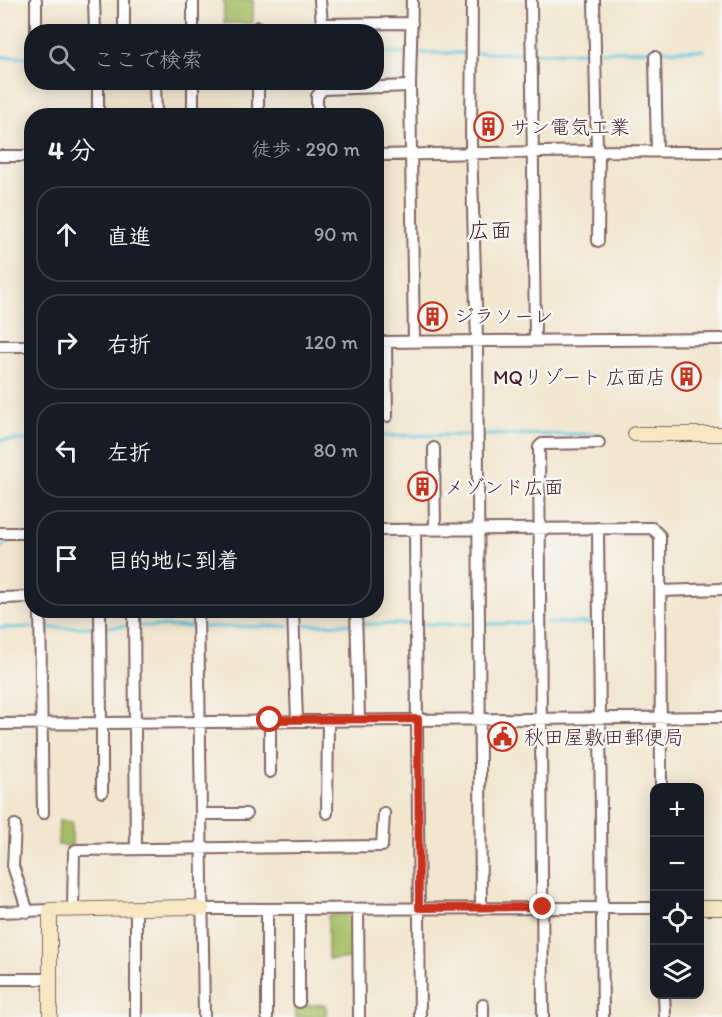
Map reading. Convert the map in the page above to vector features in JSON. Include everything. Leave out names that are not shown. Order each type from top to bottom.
[{"type":"street","points":[[36,0],[36,24]]},
{"type":"street","points":[[94,0],[95,24]]},
{"type":"street","points":[[124,0],[124,24]]},
{"type":"street","points":[[193,0],[193,24]]},
{"type":"street","points":[[320,0],[322,24],[412,23]]},
{"type":"street","points":[[412,0],[410,86],[414,342]]},
{"type":"street","points":[[472,0],[482,907]]},
{"type":"street","points":[[531,0],[535,340]]},
{"type":"street","points":[[594,0],[598,241]]},
{"type":"street","points":[[655,57],[657,151]]},
{"type":"street","points":[[384,87],[410,86]]},
{"type":"street","points":[[98,90],[98,108]]},
{"type":"street","points":[[155,90],[156,108]]},
{"type":"street","points":[[193,90],[194,108]]},
{"type":"street","points":[[258,90],[258,108]]},
{"type":"street","points":[[316,108],[317,96],[322,90]]},
{"type":"street","points":[[384,154],[722,152]]},
{"type":"street","points":[[0,156],[24,156]]},
{"type":"street","points":[[384,343],[477,340],[722,339]]},
{"type":"street","points":[[0,346],[24,346]]},
{"type":"street","points":[[384,380],[387,416]]},
{"type":"street","points":[[635,434],[722,434]]},
{"type":"street","points":[[543,1017],[539,447],[542,444],[599,443]]},
{"type":"street","points":[[434,448],[435,530]]},
{"type":"street","points":[[598,528],[603,1017]]},
{"type":"street","points":[[384,530],[652,528],[660,536],[661,783]]},
{"type":"street","points":[[415,530],[420,1017]]},
{"type":"street","points":[[0,533],[24,533]]},
{"type":"street","points":[[661,591],[722,589]]},
{"type":"street","points":[[0,598],[24,597]]},
{"type":"street","points":[[40,618],[43,813]]},
{"type":"street","points":[[100,618],[102,792]]},
{"type":"street","points":[[134,618],[136,849]]},
{"type":"street","points":[[198,618],[204,1017]]},
{"type":"street","points":[[293,618],[297,720]]},
{"type":"street","points":[[356,618],[359,719]]},
{"type":"street","points":[[0,724],[722,717]]},
{"type":"street","points":[[270,720],[270,772]]},
{"type":"street","points":[[327,813],[328,720]]},
{"type":"street","points":[[73,909],[74,852],[76,850],[382,846],[384,813]]},
{"type":"street","points":[[202,814],[246,814]]},
{"type":"street","points":[[15,825],[14,867],[28,912]]},
{"type":"street","points":[[0,912],[192,907],[267,911],[482,907],[650,908]]},
{"type":"street","points":[[135,908],[136,1017]]},
{"type":"street","points":[[704,908],[722,908]]},
{"type":"street","points":[[50,910],[50,1017]]},
{"type":"street","points":[[299,910],[299,1002]]},
{"type":"street","points":[[358,910],[359,1017]]},
{"type":"street","points":[[267,911],[267,1017]]},
{"type":"street","points":[[0,979],[50,979]]},
{"type":"street","points":[[664,999],[664,1017]]},
{"type":"street","points":[[483,1005],[483,1017]]},
{"type":"green space","points":[[224,0],[253,0],[253,23],[224,23]]},
{"type":"green space","points":[[59,821],[72,822],[72,846],[58,845]]},
{"type":"green space","points":[[328,915],[355,915],[355,959],[328,959]]},
{"type":"green space","points":[[296,1005],[326,1005],[326,1017],[296,1017]]},
{"type":"waterway","points":[[601,51],[704,50]]},
{"type":"waterway","points":[[535,53],[589,52]]},
{"type":"waterway","points":[[384,53],[406,53]]},
{"type":"waterway","points":[[417,53],[468,53]]},
{"type":"waterway","points":[[477,53],[528,53]]},
{"type":"waterway","points":[[0,57],[24,57]]},
{"type":"waterway","points":[[481,435],[600,434]]},
{"type":"waterway","points":[[384,436],[471,435]]},
{"type":"waterway","points":[[0,440],[24,440]]},
{"type":"waterway","points":[[0,548],[9,540]]},
{"type":"waterway","points":[[486,624],[532,623]]},
{"type":"waterway","points":[[547,623],[594,623]]},
{"type":"waterway","points":[[297,625],[351,624]]},
{"type":"waterway","points":[[363,624],[408,624]]},
{"type":"waterway","points":[[424,624],[471,624]]},
{"type":"waterway","points":[[108,627],[131,626]]},
{"type":"waterway","points":[[139,626],[191,627]]},
{"type":"waterway","points":[[204,627],[288,626]]},
{"type":"waterway","points":[[0,628],[33,627]]},
{"type":"waterway","points":[[48,628],[95,627]]},
{"type":"place","name":"サン電気工業","points":[[489,127]]},
{"type":"place","name":"ジラソーレ","points":[[433,316]]},
{"type":"place","name":"MQリゾート 広面店","points":[[687,377]]},
{"type":"place","name":"メゾンド広面","points":[[423,487]]},
{"type":"place","name":"秋田屋敷田郵便局","points":[[503,737]]},
{"type":"district","name":"広面","points":[[490,230]]},
{"type":"route","points":[[270,720],[418,719],[419,908],[543,907]]}]
